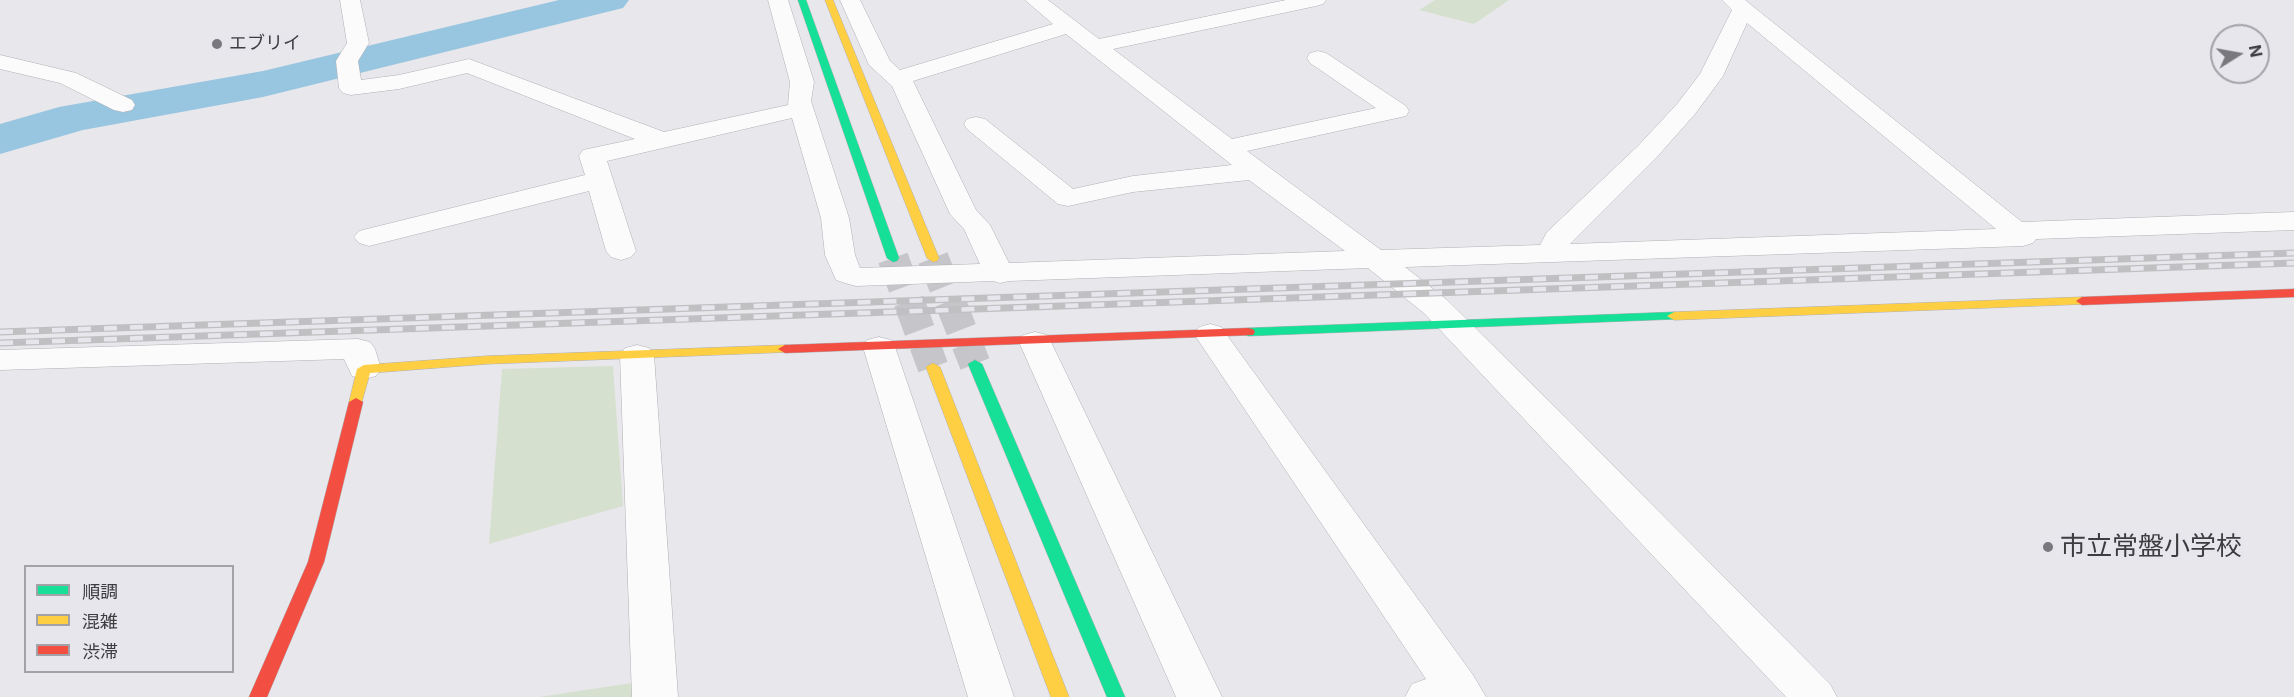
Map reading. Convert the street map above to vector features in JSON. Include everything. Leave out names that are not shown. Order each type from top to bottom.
[{"type":"street","points":[[350,0],[358,44],[347,65],[351,88],[399,82],[468,66],[664,141]]},
{"type":"street","points":[[777,0],[802,82],[799,101],[835,218],[840,255],[847,274],[856,277],[1000,274],[1347,259],[1374,260],[1552,254],[2023,237],[1738,4],[1711,76],[1686,109],[1647,152],[1557,238],[1552,254]]},
{"type":"street","points":[[802,0],[893,258]]},
{"type":"street","points":[[829,0],[933,258]]},
{"type":"street","points":[[850,0],[880,65],[899,78],[964,213],[976,225],[1000,274]]},
{"type":"street","points":[[1035,0],[1254,171],[1419,294],[1453,324],[1814,697]]},
{"type":"street","points":[[1095,46],[1316,0]]},
{"type":"street","points":[[899,78],[1070,26]]},
{"type":"street","points":[[1227,148],[1397,111],[1318,58]]},
{"type":"street","points":[[0,62],[68,78],[123,105]]},
{"type":"street","points":[[621,251],[592,156],[801,109]]},
{"type":"street","points":[[976,124],[1068,198],[1133,184],[1254,171]]},
{"type":"street","points":[[369,237],[599,180]]},
{"type":"street","points":[[2015,231],[2294,221]]},
{"type":"street","points":[[364,369],[487,360],[1035,342],[2294,293]]},
{"type":"street","points":[[1210,334],[1449,694]]},
{"type":"street","points":[[1035,342],[1199,697]]},
{"type":"street","points":[[879,347],[991,697]]},
{"type":"street","points":[[0,360],[358,349],[364,369],[316,562],[258,697]]},
{"type":"street","points":[[637,356],[655,697]]},
{"type":"street","points":[[975,364],[1116,697]]},
{"type":"street","points":[[933,367],[1060,697]]},
{"type":"green space","points":[[1435,0],[1509,0],[1474,24],[1419,10]]},
{"type":"green space","points":[[613,366],[623,506],[489,544],[502,369]]},
{"type":"green space","points":[[632,683],[633,697],[539,697]]},
{"type":"waterway","points":[[0,139],[76,117],[263,84],[609,0]]},
{"type":"tunnel","points":[[893,258],[933,367]]},
{"type":"tunnel","points":[[933,258],[975,364]]},
{"type":"railway","points":[[0,332],[2294,253]]},
{"type":"railway","points":[[0,343],[2294,263]]},
{"type":"traffic: fast","points":[[802,0],[893,258]]},
{"type":"traffic: fast","points":[[1248,332],[1674,316]]},
{"type":"traffic: fast","points":[[975,364],[1116,697]]},
{"type":"traffic: slow","points":[[829,0],[933,258]]},
{"type":"traffic: slow","points":[[1674,316],[2082,301]]},
{"type":"traffic: slow","points":[[356,402],[364,369],[487,360],[785,349]]},
{"type":"traffic: slow","points":[[933,367],[1060,697]]},
{"type":"traffic: jam","points":[[2082,301],[2294,293]]},
{"type":"traffic: jam","points":[[785,349],[1248,332]]},
{"type":"traffic: jam","points":[[258,697],[316,562],[356,402]]},
{"type":"place","name":"エブリイ","points":[[217,44]]},
{"type":"place","name":"市立常盤小学校","points":[[2048,547]]}]
